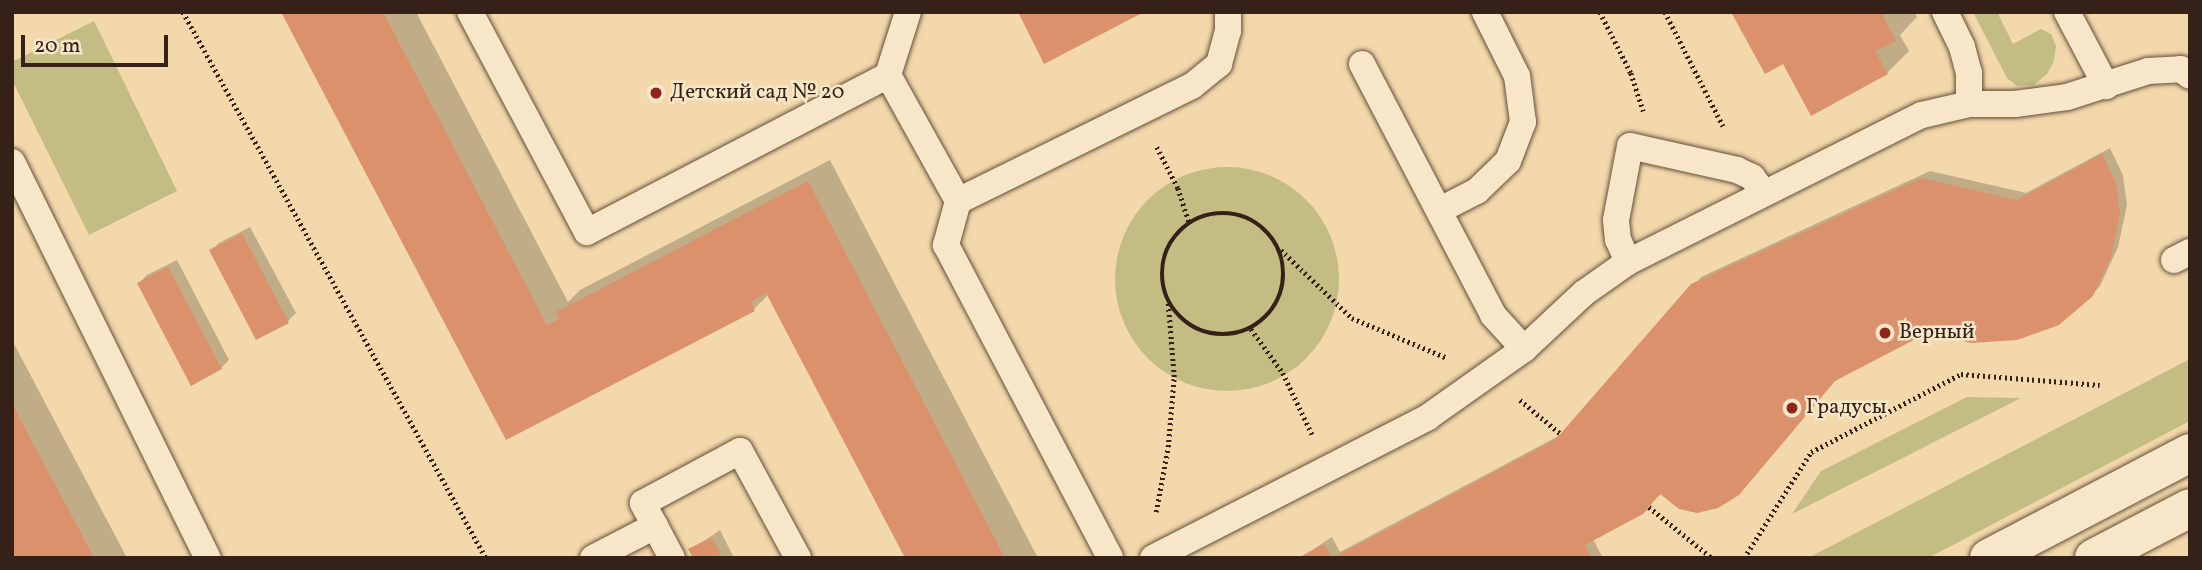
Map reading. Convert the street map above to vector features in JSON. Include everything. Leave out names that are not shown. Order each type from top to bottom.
[{"type":"street","points":[[1989,558],[2190,453]]},
{"type":"street","points":[[2094,558],[2190,508]]},
{"type":"lane","points":[[470,12],[587,232],[888,75],[908,12]]},
{"type":"lane","points":[[958,201],[1192,86],[1219,64],[1228,31],[1228,12]]},
{"type":"lane","points":[[1440,210],[1477,191],[1508,161],[1523,121],[1517,76],[1485,12]]},
{"type":"lane","points":[[1945,12],[1962,47],[1969,74],[1969,104]]},
{"type":"lane","points":[[2067,12],[2106,86]]},
{"type":"lane","points":[[1362,64],[1493,315],[1524,349]]},
{"type":"lane","points":[[1153,558],[1428,417],[1490,376],[1524,349],[1584,293],[1628,262],[1922,115],[1969,104],[2028,102],[2067,97],[2148,71],[2181,69],[2190,76]]},
{"type":"lane","points":[[888,75],[958,201],[946,245],[1110,558]]},
{"type":"lane","points":[[1628,262],[1618,240],[1616,220],[1630,146],[1737,170],[1752,177],[1764,193]]},
{"type":"lane","points":[[12,162],[208,558]]},
{"type":"lane","points":[[672,558],[643,503],[740,451],[798,558]]},
{"type":"lane","points":[[593,558],[655,526]]},
{"type":"path","points":[[183,12],[486,558]]},
{"type":"path","points":[[1600,12],[1631,73],[1653,152]]},
{"type":"path","points":[[1665,12],[1727,134],[1737,170]]},
{"type":"path","points":[[1140,112],[1178,187],[1189,223]]},
{"type":"path","points":[[1155,521],[1168,447],[1174,377],[1162,266],[1177,234],[1189,223],[1209,214],[1230,213],[1251,219],[1268,232],[1280,249],[1352,318],[1490,376],[1561,434]]},
{"type":"path","points":[[1167,300],[1178,316],[1203,332],[1233,335],[1251,329],[1266,319],[1278,303],[1284,286],[1285,267],[1280,249]]},
{"type":"path","points":[[1251,329],[1283,373],[1328,469]]},
{"type":"path","points":[[1744,558],[1811,452],[1961,374],[2100,385]]},
{"type":"path","points":[[1649,507],[1712,558]]},
{"type":"shaded area","points":[[1973,12],[1997,12],[2013,44],[2041,29],[2051,34],[2056,46],[2054,61],[2047,74],[2034,85],[2017,86],[2007,78]]},
{"type":"shaded area","points":[[94,21],[177,191],[89,235],[12,80],[12,62]]},
{"type":"shaded area","points":[[1216,167],[1238,167],[1280,180],[1298,192],[1314,208],[1331,236],[1339,279],[1331,322],[1314,350],[1298,366],[1270,383],[1238,391],[1216,391],[1174,378],[1156,366],[1140,350],[1123,322],[1115,290],[1115,268],[1128,226],[1140,208],[1156,192],[1184,175]]},
{"type":"shaded area","points":[[2190,359],[2190,421],[1928,558],[1808,558]]},
{"type":"shaded area","points":[[1967,397],[2021,398],[1792,514],[1821,471]]},
{"type":"building","points":[[281,12],[383,12],[547,325],[559,319],[556,312],[808,181],[1005,558],[905,558],[766,293],[751,302],[755,311],[506,440]]},
{"type":"building","points":[[1018,12],[1144,12],[1044,64]]},
{"type":"building","points":[[1731,12],[1881,12],[1896,41],[1875,51],[1888,74],[1811,116],[1783,64],[1765,74]]},
{"type":"building","points":[[2102,154],[2116,183],[2120,214],[2111,257],[2093,296],[2059,325],[2017,340],[1971,343],[1929,332],[1835,381],[1739,495],[1718,508],[1697,513],[1679,509],[1660,494],[1643,514],[1585,545],[1591,558],[1333,558],[1556,439],[1691,284],[1921,178],[2017,200]]},
{"type":"building","points":[[242,233],[289,323],[256,340],[209,250]]},
{"type":"building","points":[[168,267],[222,369],[191,386],[137,283]]},
{"type":"building","points":[[12,404],[64,501],[94,558],[12,558]]},
{"type":"building","points":[[712,537],[722,558],[693,558],[688,549]]},
{"type":"building","points":[[1324,544],[1332,558],[1298,558]]},
{"type":"place","name":"Детский сад № 20","points":[[656,93]]},
{"type":"place","name":"Верный","points":[[1885,333]]},
{"type":"place","name":"Градусы","points":[[1792,408]]}]
